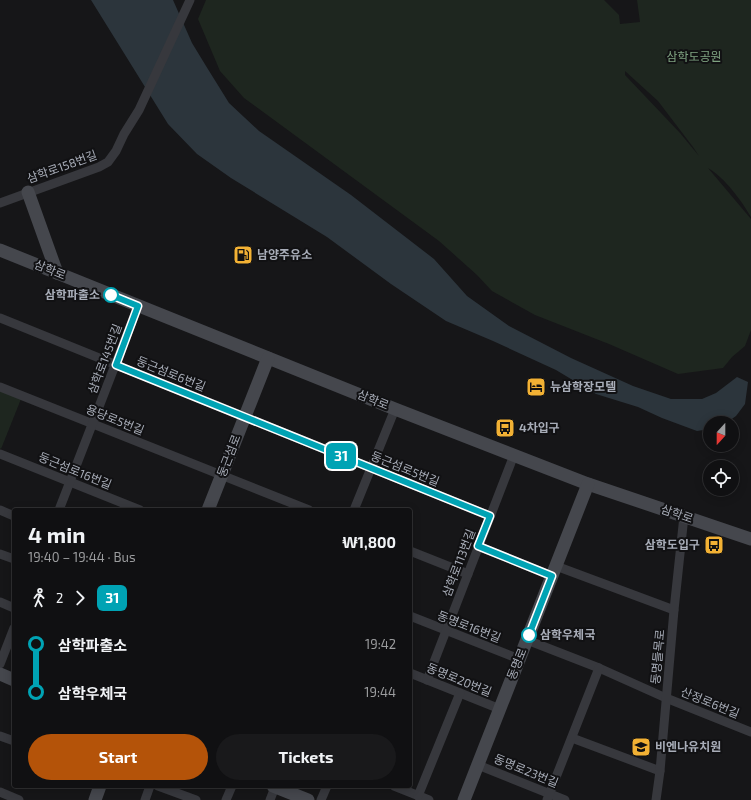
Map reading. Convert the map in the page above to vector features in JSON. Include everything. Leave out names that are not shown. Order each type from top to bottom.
[{"type":"street","name":"삼학로158번길","points":[[0,202],[99,167],[108,162],[116,151],[124,134],[139,110],[190,0]]},
{"type":"street","points":[[28,192],[57,273]]},
{"type":"street","name":"삼학로","points":[[1,253],[57,273],[395,409],[588,484],[751,539]]},
{"type":"street","name":"삼학로145번길","points":[[61,508],[138,306]]},
{"type":"street","name":"둥근섬로6번길","points":[[0,318],[245,417]]},
{"type":"street","name":"둥근섬로","points":[[209,508],[268,358]]},
{"type":"street","name":"용당로5번길","points":[[0,387],[304,508]]},
{"type":"street","points":[[355,508],[395,409]]},
{"type":"street","name":"둥근섬로5번길","points":[[245,417],[490,516]]},
{"type":"street","name":"둥근섬로16번길","points":[[0,454],[135,508]]},
{"type":"street","name":"삼학로113번길","points":[[426,680],[514,455]]},
{"type":"street","name":"동명로","points":[[464,800],[588,484]]},
{"type":"street","points":[[0,510],[12,515]]},
{"type":"street","name":"동명들목로","points":[[656,800],[684,516]]},
{"type":"street","points":[[478,546],[674,610]]},
{"type":"street","points":[[412,552],[468,574]]},
{"type":"street","points":[[0,554],[12,558]]},
{"type":"street","points":[[0,602],[12,607]]},
{"type":"street","name":"동명로16번길","points":[[412,617],[519,659]]},
{"type":"street","points":[[0,664],[12,633]]},
{"type":"street","name":"산정로6번길","points":[[527,640],[599,668],[666,698],[751,732]]},
{"type":"street","points":[[548,797],[599,668]]},
{"type":"street","points":[[0,674],[12,679]]},
{"type":"street","name":"동명로20번길","points":[[412,674],[500,709]]},
{"type":"street","points":[[418,796],[460,693]]},
{"type":"street","points":[[0,736],[12,740]]},
{"type":"street","points":[[572,738],[660,771]]},
{"type":"street","name":"동명로23번길","points":[[478,765],[548,797],[565,800]]},
{"type":"street","points":[[94,800],[99,788]]},
{"type":"street","points":[[145,800],[149,788]]},
{"type":"street","points":[[163,788],[196,800]]},
{"type":"street","points":[[226,800],[231,788]]},
{"type":"street","points":[[270,800],[273,788]]},
{"type":"street","points":[[279,788],[308,800]]},
{"type":"street","points":[[321,800],[326,788]]},
{"type":"street","points":[[399,788],[429,800]]},
{"type":"street","points":[[0,792],[19,800]]},
{"type":"green space","name":"삼학도공원","points":[[206,0],[604,0],[619,15],[620,24],[640,22],[637,0],[751,0],[751,217],[732,190],[720,177],[708,168],[751,219],[751,330],[745,346],[732,357],[723,368],[678,374],[609,344],[535,315],[492,291],[477,275],[439,241],[244,98],[220,71],[198,19]],"holes":[[[625,71],[658,101],[693,147],[699,156],[680,133],[625,75]]]},
{"type":"green space","points":[[0,391],[21,399],[1,449],[0,448]]},
{"type":"shaded area","points":[[91,0],[173,0],[192,43],[229,103],[259,131],[351,195],[434,259],[467,296],[509,326],[571,358],[633,386],[671,399],[702,399],[716,393],[737,377],[748,382],[745,404],[736,416],[703,416],[703,430],[697,431],[638,407],[596,394],[556,370],[446,321],[391,284],[327,237],[231,178],[197,154],[168,124]]},
{"type":"bus line","name":"31","points":[[111,295],[138,306],[116,365],[490,516],[478,546],[552,576],[529,635]]},
{"type":"place","name":"남양주유소","points":[[243,255]]},
{"type":"place","name":"삼학파출소","points":[[111,295]]},
{"type":"place","name":"뉴삼학장모텔","points":[[536,387]]},
{"type":"place","name":"4차입구","points":[[505,428]]},
{"type":"place","name":"삼학도입구","points":[[714,545]]},
{"type":"place","name":"삼학우체국","points":[[529,635]]},
{"type":"place","name":"비엔나유치원","points":[[641,747]]}]
